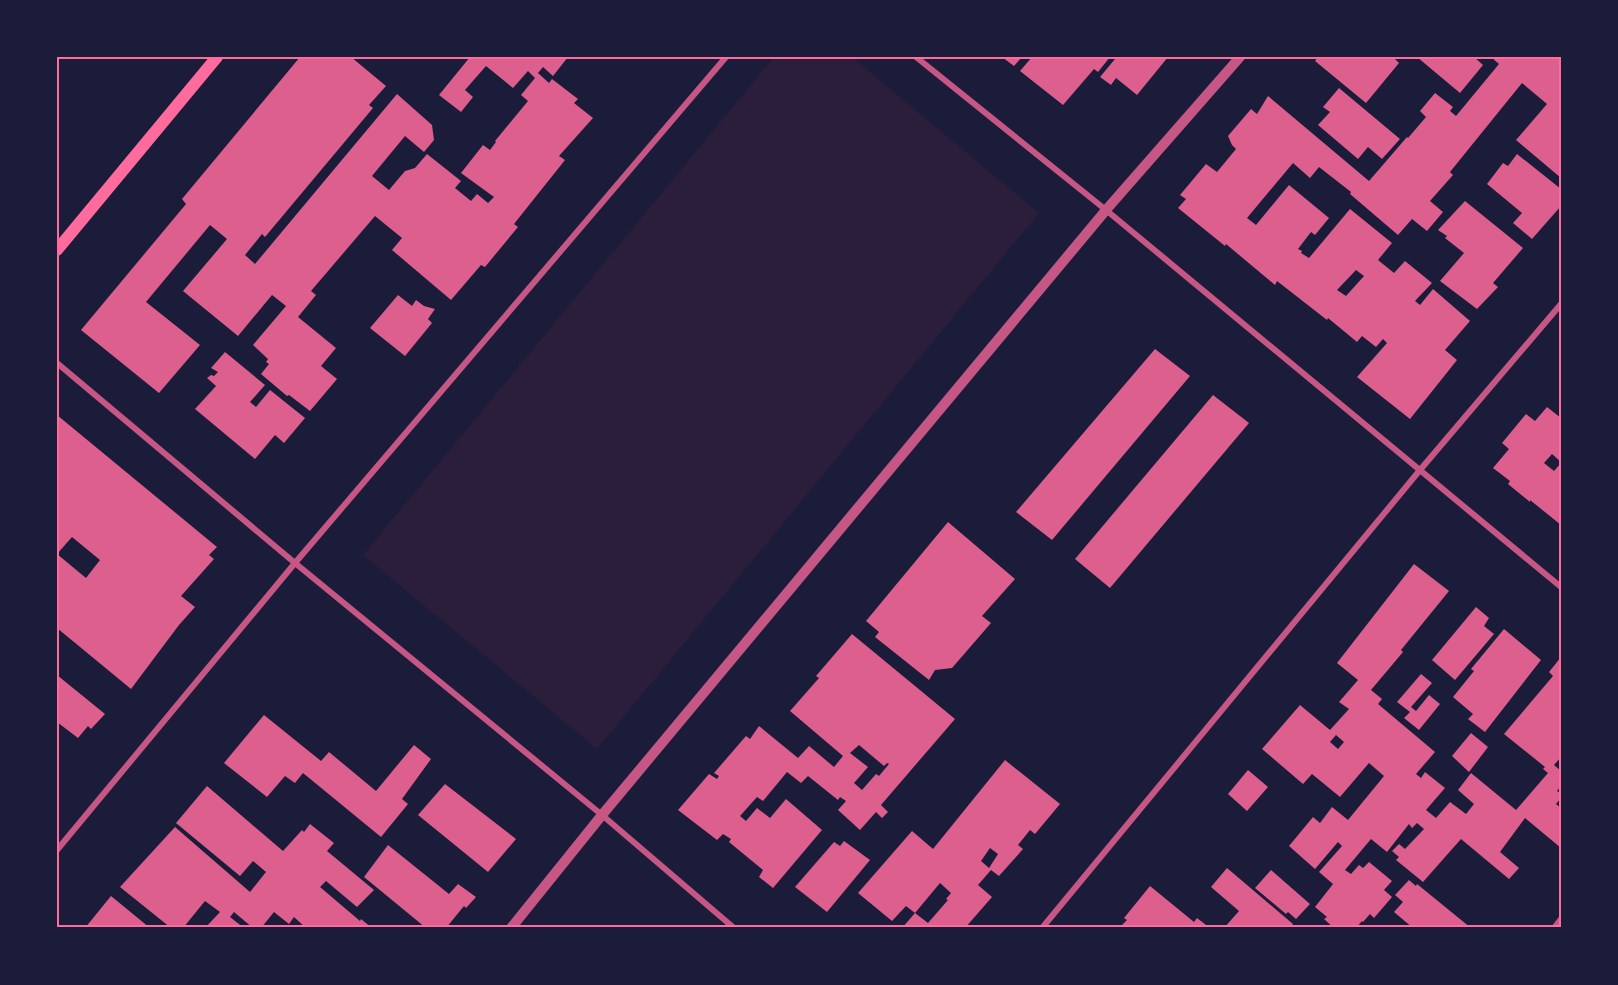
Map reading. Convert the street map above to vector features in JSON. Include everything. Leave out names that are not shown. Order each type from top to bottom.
[{"type":"main road","points":[[57,250],[217,57]]},
{"type":"street","points":[[57,850],[295,562],[726,57]]},
{"type":"street","points":[[916,57],[1106,210],[1561,587]]},
{"type":"street","points":[[511,928],[602,815],[1106,210],[1240,57]]},
{"type":"street","points":[[1042,928],[1420,470],[1561,304]]},
{"type":"street","points":[[57,363],[602,815],[734,928]]},
{"type":"street","points":[[1554,928],[1561,919]]},
{"type":"shaded area","points":[[774,57],[852,57],[1039,213],[597,749],[363,555]]},
{"type":"building","points":[[300,57],[351,57],[386,86],[369,105],[373,108],[265,237],[262,234],[245,255],[255,264],[397,94],[432,125],[434,140],[424,152],[405,136],[372,176],[389,190],[405,171],[415,168],[427,154],[461,181],[455,188],[471,201],[477,194],[488,203],[494,197],[461,173],[483,145],[490,150],[528,101],[521,95],[535,78],[528,71],[513,88],[486,66],[465,90],[473,97],[461,112],[439,95],[470,57],[568,57],[553,76],[543,67],[538,73],[549,83],[552,79],[578,99],[574,103],[593,118],[559,156],[565,160],[514,224],[518,227],[485,267],[481,265],[451,300],[392,250],[402,238],[375,216],[311,291],[316,295],[298,317],[336,348],[321,366],[337,379],[310,411],[289,395],[287,396],[261,374],[269,364],[266,362],[268,359],[253,345],[286,306],[272,295],[238,336],[183,291],[227,239],[210,225],[146,302],[200,345],[159,393],[81,330],[186,204],[182,199]]},
{"type":"building","points":[[1002,57],[1022,57],[1014,66]]},
{"type":"building","points":[[1032,57],[1110,57],[1098,72],[1094,69],[1063,105],[1020,71]]},
{"type":"building","points":[[1113,57],[1168,57],[1137,95],[1116,78],[1111,85],[1100,77],[1115,59]]},
{"type":"building","points":[[1318,57],[1393,57],[1399,63],[1366,103],[1315,61]]},
{"type":"building","points":[[1417,57],[1474,57],[1483,65],[1460,93]]},
{"type":"building","points":[[1491,57],[1561,57],[1561,178],[1516,140],[1547,104],[1522,83],[1450,172],[1453,175],[1430,201],[1443,212],[1427,231],[1412,219],[1398,235],[1350,194],[1351,192],[1319,167],[1310,178],[1293,163],[1247,218],[1256,225],[1289,185],[1329,218],[1315,235],[1311,232],[1298,249],[1309,258],[1350,209],[1392,243],[1378,260],[1394,273],[1405,261],[1432,283],[1415,301],[1420,305],[1433,289],[1470,321],[1445,350],[1457,360],[1410,419],[1357,377],[1387,343],[1383,339],[1376,347],[1362,336],[1357,342],[1277,281],[1275,285],[1178,208],[1186,199],[1180,195],[1206,164],[1217,172],[1236,149],[1228,136],[1251,109],[1257,114],[1268,96],[1369,181],[1426,117],[1420,111],[1435,93],[1453,107],[1450,111],[1456,116],[1499,64]],"holes":[[[1356,270],[1364,276],[1346,296],[1337,290]]]},
{"type":"building","points":[[1339,88],[1400,139],[1382,159],[1368,147],[1358,159],[1318,125],[1330,112],[1323,107]]},
{"type":"building","points":[[1517,154],[1561,189],[1561,206],[1532,239],[1513,223],[1522,213],[1487,184],[1503,163],[1508,166]]},
{"type":"building","points":[[1465,201],[1523,248],[1493,283],[1498,287],[1477,309],[1440,281],[1464,253],[1438,230]]},
{"type":"building","points":[[398,295],[412,306],[416,300],[424,306],[435,309],[428,319],[432,323],[405,356],[370,328]]},
{"type":"building","points":[[1155,349],[1190,376],[1052,540],[1016,512]]},
{"type":"building","points":[[225,352],[265,385],[250,402],[256,407],[270,390],[305,418],[284,443],[275,435],[255,459],[195,409],[216,386],[207,378],[218,372],[211,368]]},
{"type":"building","points":[[1213,395],[1249,423],[1110,588],[1075,559]]},
{"type":"building","points":[[1547,407],[1561,418],[1561,462],[1552,454],[1544,463],[1554,471],[1561,463],[1561,525],[1508,484],[1510,481],[1493,468],[1509,449],[1502,443],[1526,414],[1535,421]]},
{"type":"building","points":[[57,415],[217,547],[209,555],[214,559],[181,596],[195,607],[131,689],[57,628],[57,554]],"holes":[[[72,537],[100,560],[86,578],[57,554]]]},
{"type":"building","points":[[948,522],[1015,579],[982,616],[991,623],[952,668],[935,670],[929,680],[875,637],[879,632],[866,621]]},
{"type":"building","points":[[1414,564],[1449,591],[1371,690],[1382,699],[1378,704],[1435,752],[1416,774],[1421,778],[1425,772],[1445,788],[1426,810],[1436,818],[1450,802],[1466,814],[1474,804],[1458,790],[1471,773],[1516,810],[1548,773],[1543,769],[1545,767],[1504,734],[1553,676],[1549,672],[1561,657],[1559,674],[1561,676],[1561,757],[1554,765],[1561,771],[1561,786],[1557,791],[1561,794],[1561,798],[1556,804],[1561,808],[1561,848],[1525,818],[1500,852],[1519,868],[1509,879],[1461,839],[1423,882],[1396,860],[1399,857],[1392,851],[1399,844],[1405,849],[1424,829],[1417,823],[1412,828],[1409,824],[1387,852],[1371,839],[1345,870],[1351,874],[1359,865],[1363,868],[1369,862],[1392,881],[1384,890],[1392,897],[1374,918],[1370,914],[1356,928],[1334,928],[1324,919],[1327,917],[1315,907],[1333,884],[1319,872],[1342,846],[1338,842],[1315,869],[1289,846],[1313,817],[1320,823],[1332,807],[1348,820],[1384,776],[1369,763],[1340,797],[1312,774],[1303,784],[1262,749],[1300,705],[1330,730],[1349,709],[1339,702],[1358,680],[1337,663]],"holes":[[[1336,735],[1344,742],[1338,749],[1330,742]]]},
{"type":"building","points":[[1476,607],[1489,618],[1484,626],[1494,634],[1455,680],[1432,660]]},
{"type":"building","points":[[1504,629],[1541,660],[1485,732],[1468,719],[1473,714],[1453,697],[1474,671],[1471,669]]},
{"type":"building","points":[[852,634],[955,719],[881,805],[888,812],[882,818],[876,812],[860,830],[838,810],[846,801],[840,797],[838,800],[808,776],[801,783],[787,772],[763,801],[757,797],[740,816],[746,821],[757,808],[770,818],[786,799],[822,830],[773,888],[759,877],[763,870],[729,842],[731,839],[723,834],[717,840],[678,810],[709,774],[717,779],[719,776],[714,773],[746,736],[750,739],[759,726],[798,758],[809,746],[834,767],[843,756],[790,711],[819,678],[816,676]],"holes":[[[859,745],[884,766],[889,764],[879,776],[876,774],[862,790],[854,783],[868,767],[850,753]]]},
{"type":"building","points":[[1421,674],[1432,683],[1411,707],[1416,711],[1429,695],[1440,704],[1419,730],[1404,718],[1410,712],[1397,702]]},
{"type":"building","points":[[57,675],[105,714],[91,729],[88,726],[78,738],[57,722]]},
{"type":"building","points":[[264,715],[321,761],[329,752],[376,791],[414,745],[431,759],[402,799],[408,804],[381,837],[303,773],[295,783],[285,776],[267,797],[224,763]]},
{"type":"building","points":[[1471,733],[1488,747],[1469,772],[1452,756]]},
{"type":"building","points":[[1005,760],[1060,804],[1035,834],[1030,830],[1018,845],[1023,849],[999,876],[991,870],[978,885],[992,897],[965,928],[902,928],[915,913],[906,906],[892,921],[858,893],[912,831],[933,849]],"holes":[[[990,848],[998,854],[989,868],[981,861]],[[940,883],[951,893],[946,899],[948,900],[928,923],[915,913]]]},
{"type":"building","points":[[1248,770],[1268,787],[1247,811],[1228,794]]},
{"type":"building","points":[[445,784],[516,839],[488,872],[418,815]]},
{"type":"building","points":[[207,786],[283,851],[310,824],[334,843],[327,851],[374,890],[357,907],[326,881],[320,887],[360,921],[361,919],[372,928],[306,928],[294,917],[289,924],[274,912],[261,928],[253,928],[234,912],[230,917],[244,928],[205,928],[220,912],[205,901],[183,928],[171,928],[120,887],[175,827],[250,892],[266,872],[253,861],[240,876],[176,823]]},
{"type":"building","points":[[844,841],[870,860],[827,912],[795,887],[834,842],[840,846]]},
{"type":"building","points":[[388,845],[449,894],[458,884],[476,897],[466,908],[464,906],[446,928],[426,928],[364,877]]},
{"type":"building","points":[[1227,868],[1293,924],[1290,928],[1224,928],[1239,911],[1211,887]]},
{"type":"building","points":[[1271,870],[1310,904],[1296,919],[1288,912],[1286,914],[1255,888]]},
{"type":"building","points":[[1409,880],[1471,928],[1413,928],[1394,912],[1403,902],[1395,895]]},
{"type":"building","points":[[1150,886],[1194,922],[1197,918],[1210,928],[1119,928],[1127,920],[1124,918]]},
{"type":"building","points":[[111,896],[150,928],[85,928]]}]
